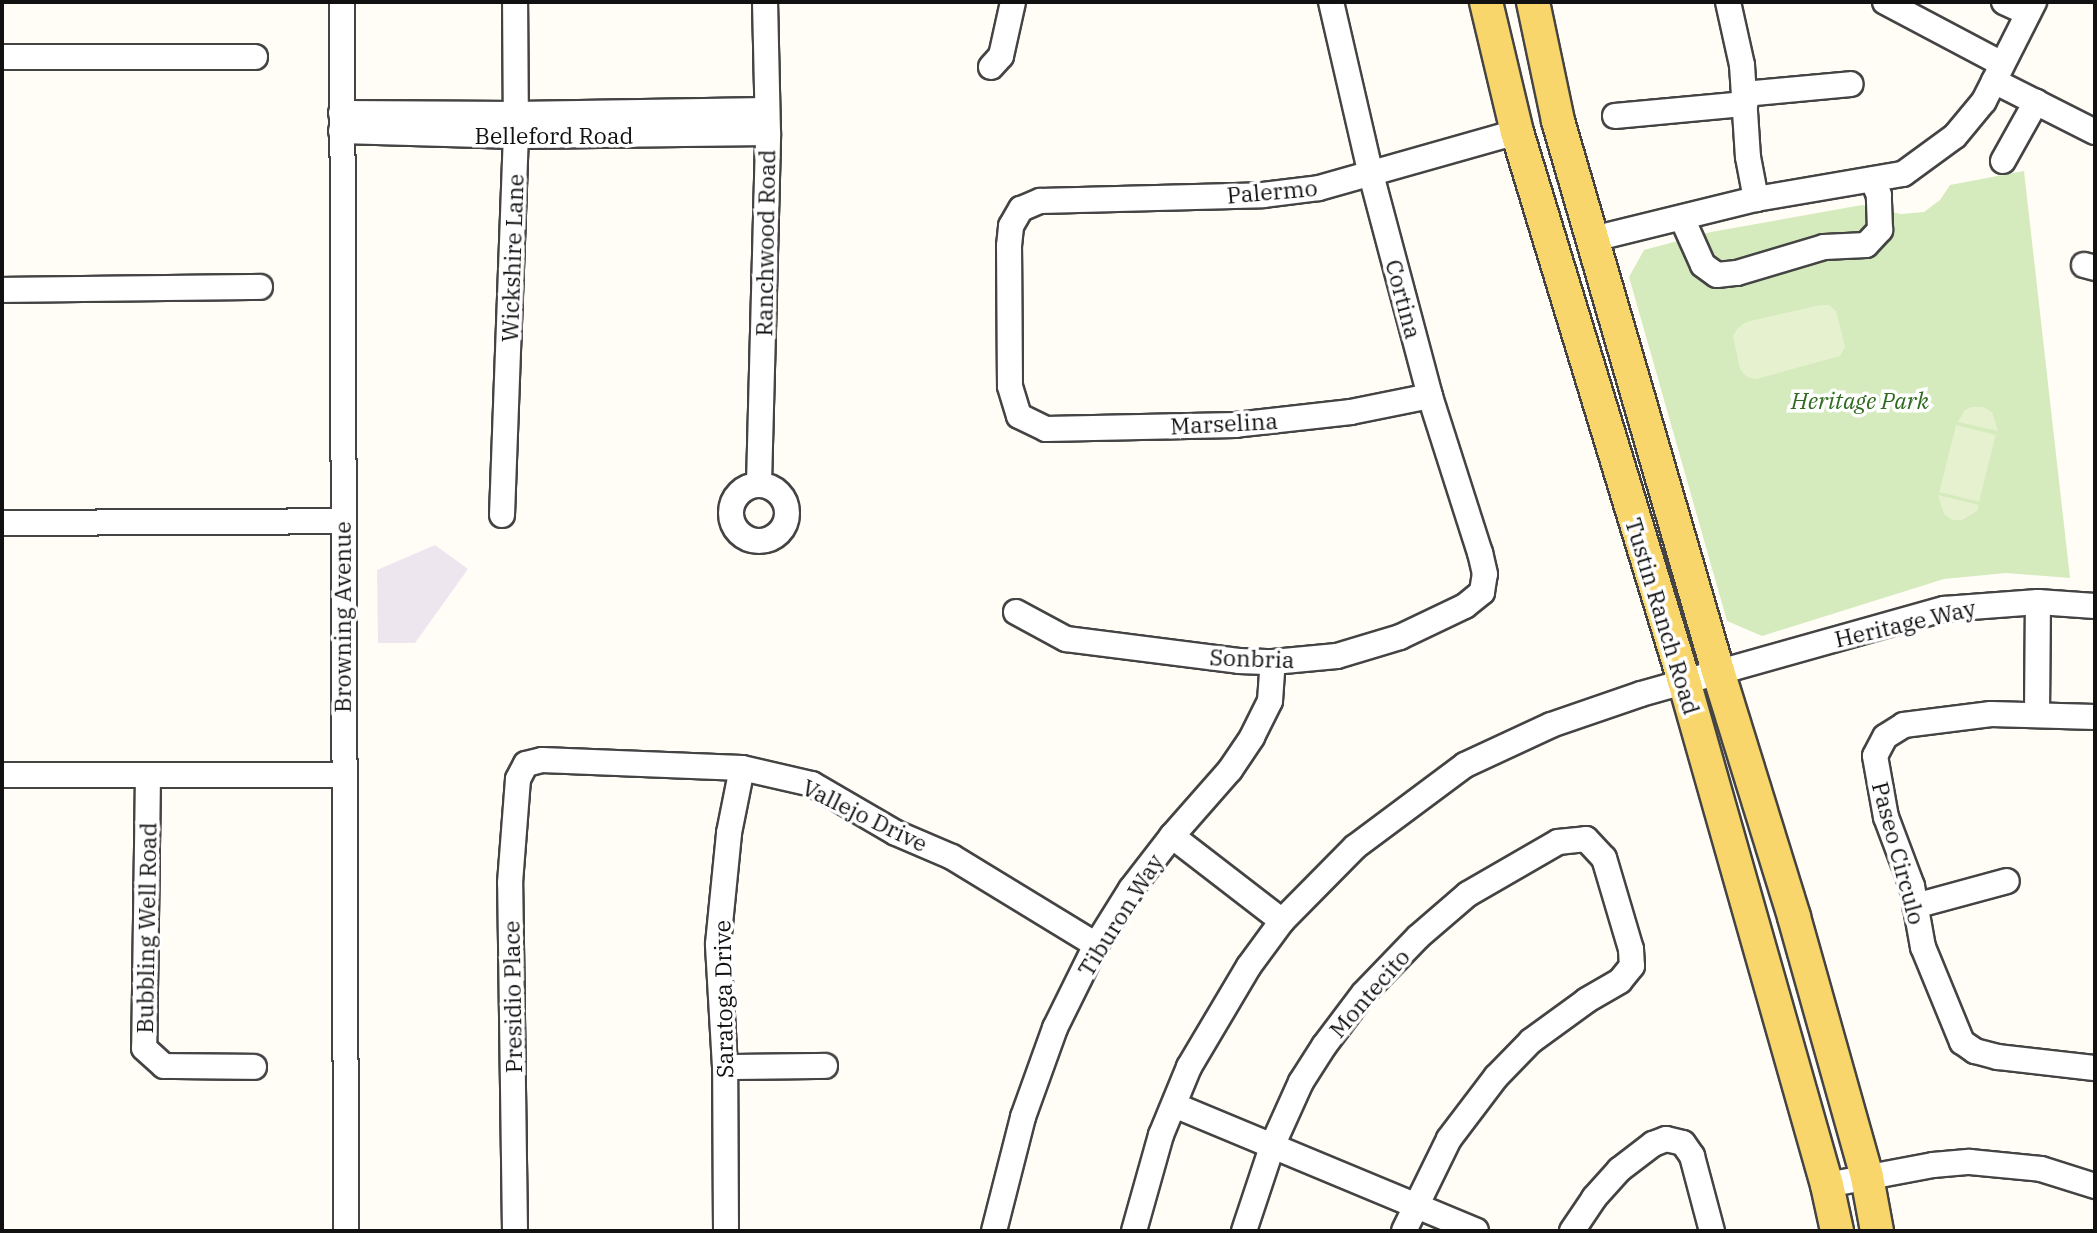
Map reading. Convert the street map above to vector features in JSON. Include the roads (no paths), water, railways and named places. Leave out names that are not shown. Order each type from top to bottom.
[{"type":"main road","name":"Tustin Ranch Road","points":[[1486,2],[1517,132],[1684,681],[1827,1185],[1837,1231]]},
{"type":"main road","name":"Tustin Ranch Road","points":[[1533,2],[1558,121],[1718,671],[1794,917],[1867,1177],[1877,1231]]},
{"type":"street","name":"Browning Avenue","points":[[342,2],[346,1231]]},
{"type":"street","name":"Wickshire Lane","points":[[502,515],[516,125],[515,2]]},
{"type":"street","name":"Ranchwood Road","points":[[759,484],[768,122],[765,2]]},
{"type":"street","points":[[991,67],[1001,56],[1013,2]]},
{"type":"street","name":"Cortina","points":[[1331,2],[1371,175],[1430,396],[1480,553],[1485,574],[1482,592]]},
{"type":"street","points":[[1728,2],[1742,65],[1748,157],[1756,199]]},
{"type":"street","points":[[1885,2],[1998,73],[2036,102],[2095,132]]},
{"type":"street","points":[[1593,239],[1756,199],[1903,174],[1955,135],[1984,101],[2031,8],[2004,2]]},
{"type":"street","points":[[2,57],[255,57]]},
{"type":"street","points":[[1615,116],[1851,84]]},
{"type":"street","points":[[2003,161],[2036,102]]},
{"type":"street","name":"Belleford Road","points":[[341,122],[516,125],[768,122]]},
{"type":"street","name":"Palermo","points":[[1019,416],[1010,386],[1009,246],[1011,226],[1021,208],[1040,201],[1066,199],[1264,195],[1319,188],[1517,132]]},
{"type":"street","points":[[1682,218],[1703,265],[1717,275],[1737,273],[1824,247],[1866,245],[1880,230],[1879,195],[1872,179]]},
{"type":"street","points":[[2,290],[260,287]]},
{"type":"street","name":"Marselina","points":[[1019,416],[1046,429],[1236,425],[1351,412],[1430,396]]},
{"type":"street","points":[[2,523],[342,521]]},
{"type":"street","name":"Sonbria","points":[[1016,612],[1066,639],[1239,661],[1273,662],[1337,656],[1400,637],[1465,606],[1482,592]]},
{"type":"street","points":[[2037,713],[2038,602]]},
{"type":"street","name":"Heritage Way","points":[[1134,1231],[1151,1167],[1189,1067],[1226,1000],[1282,921],[1355,847],[1465,765],[1551,725],[1684,681],[1944,609],[2038,602],[2095,606]]},
{"type":"street","name":"Tiburon Way","points":[[994,1231],[1023,1117],[1055,1028],[1096,945],[1131,888],[1230,770],[1252,737],[1269,701],[1273,662]]},
{"type":"street","name":"Paseo Circulo","points":[[2095,717],[2037,713],[1942,719],[1904,725],[1885,737],[1875,756],[1886,817],[1912,886],[1923,947],[1962,1042],[1975,1051],[1998,1058],[2095,1068]]},
{"type":"street","name":"Vallejo Drive","points":[[526,764],[542,760],[742,768],[812,784],[896,833],[951,857],[1096,945]]},
{"type":"street","name":"Presidio Place","points":[[515,1231],[510,883],[518,779],[526,764]]},
{"type":"street","name":"Saratoga Drive","points":[[726,1231],[725,1067],[718,944],[729,833],[742,768]]},
{"type":"street","points":[[2,775],[344,775]]},
{"type":"street","name":"Bubbling Well Road","points":[[148,775],[144,1048],[164,1066],[254,1066]]},
{"type":"street","points":[[1172,836],[1282,921]]},
{"type":"street","name":"Montecito","points":[[1244,1231],[1273,1144],[1301,1082],[1324,1046],[1390,964],[1480,887],[1558,842],[1586,839],[1604,858],[1631,949],[1632,966],[1620,981],[1531,1041],[1496,1077],[1449,1139],[1414,1204]]},
{"type":"street","points":[[1915,906],[2007,881]]},
{"type":"street","points":[[725,1067],[825,1066]]},
{"type":"street","points":[[1174,1105],[1273,1144],[1476,1231]]},
{"type":"street","points":[[1572,1231],[1594,1198],[1619,1170],[1637,1155],[1666,1139],[1682,1143],[1698,1169],[1712,1231]]},
{"type":"street","points":[[1827,1185],[1933,1165],[1970,1162],[2041,1169],[2095,1186]]},
{"type":"street","points":[[1404,1231],[1414,1204]]},
{"type":"park label","name":"Heritage Park","points":[[1860,400]]}]
